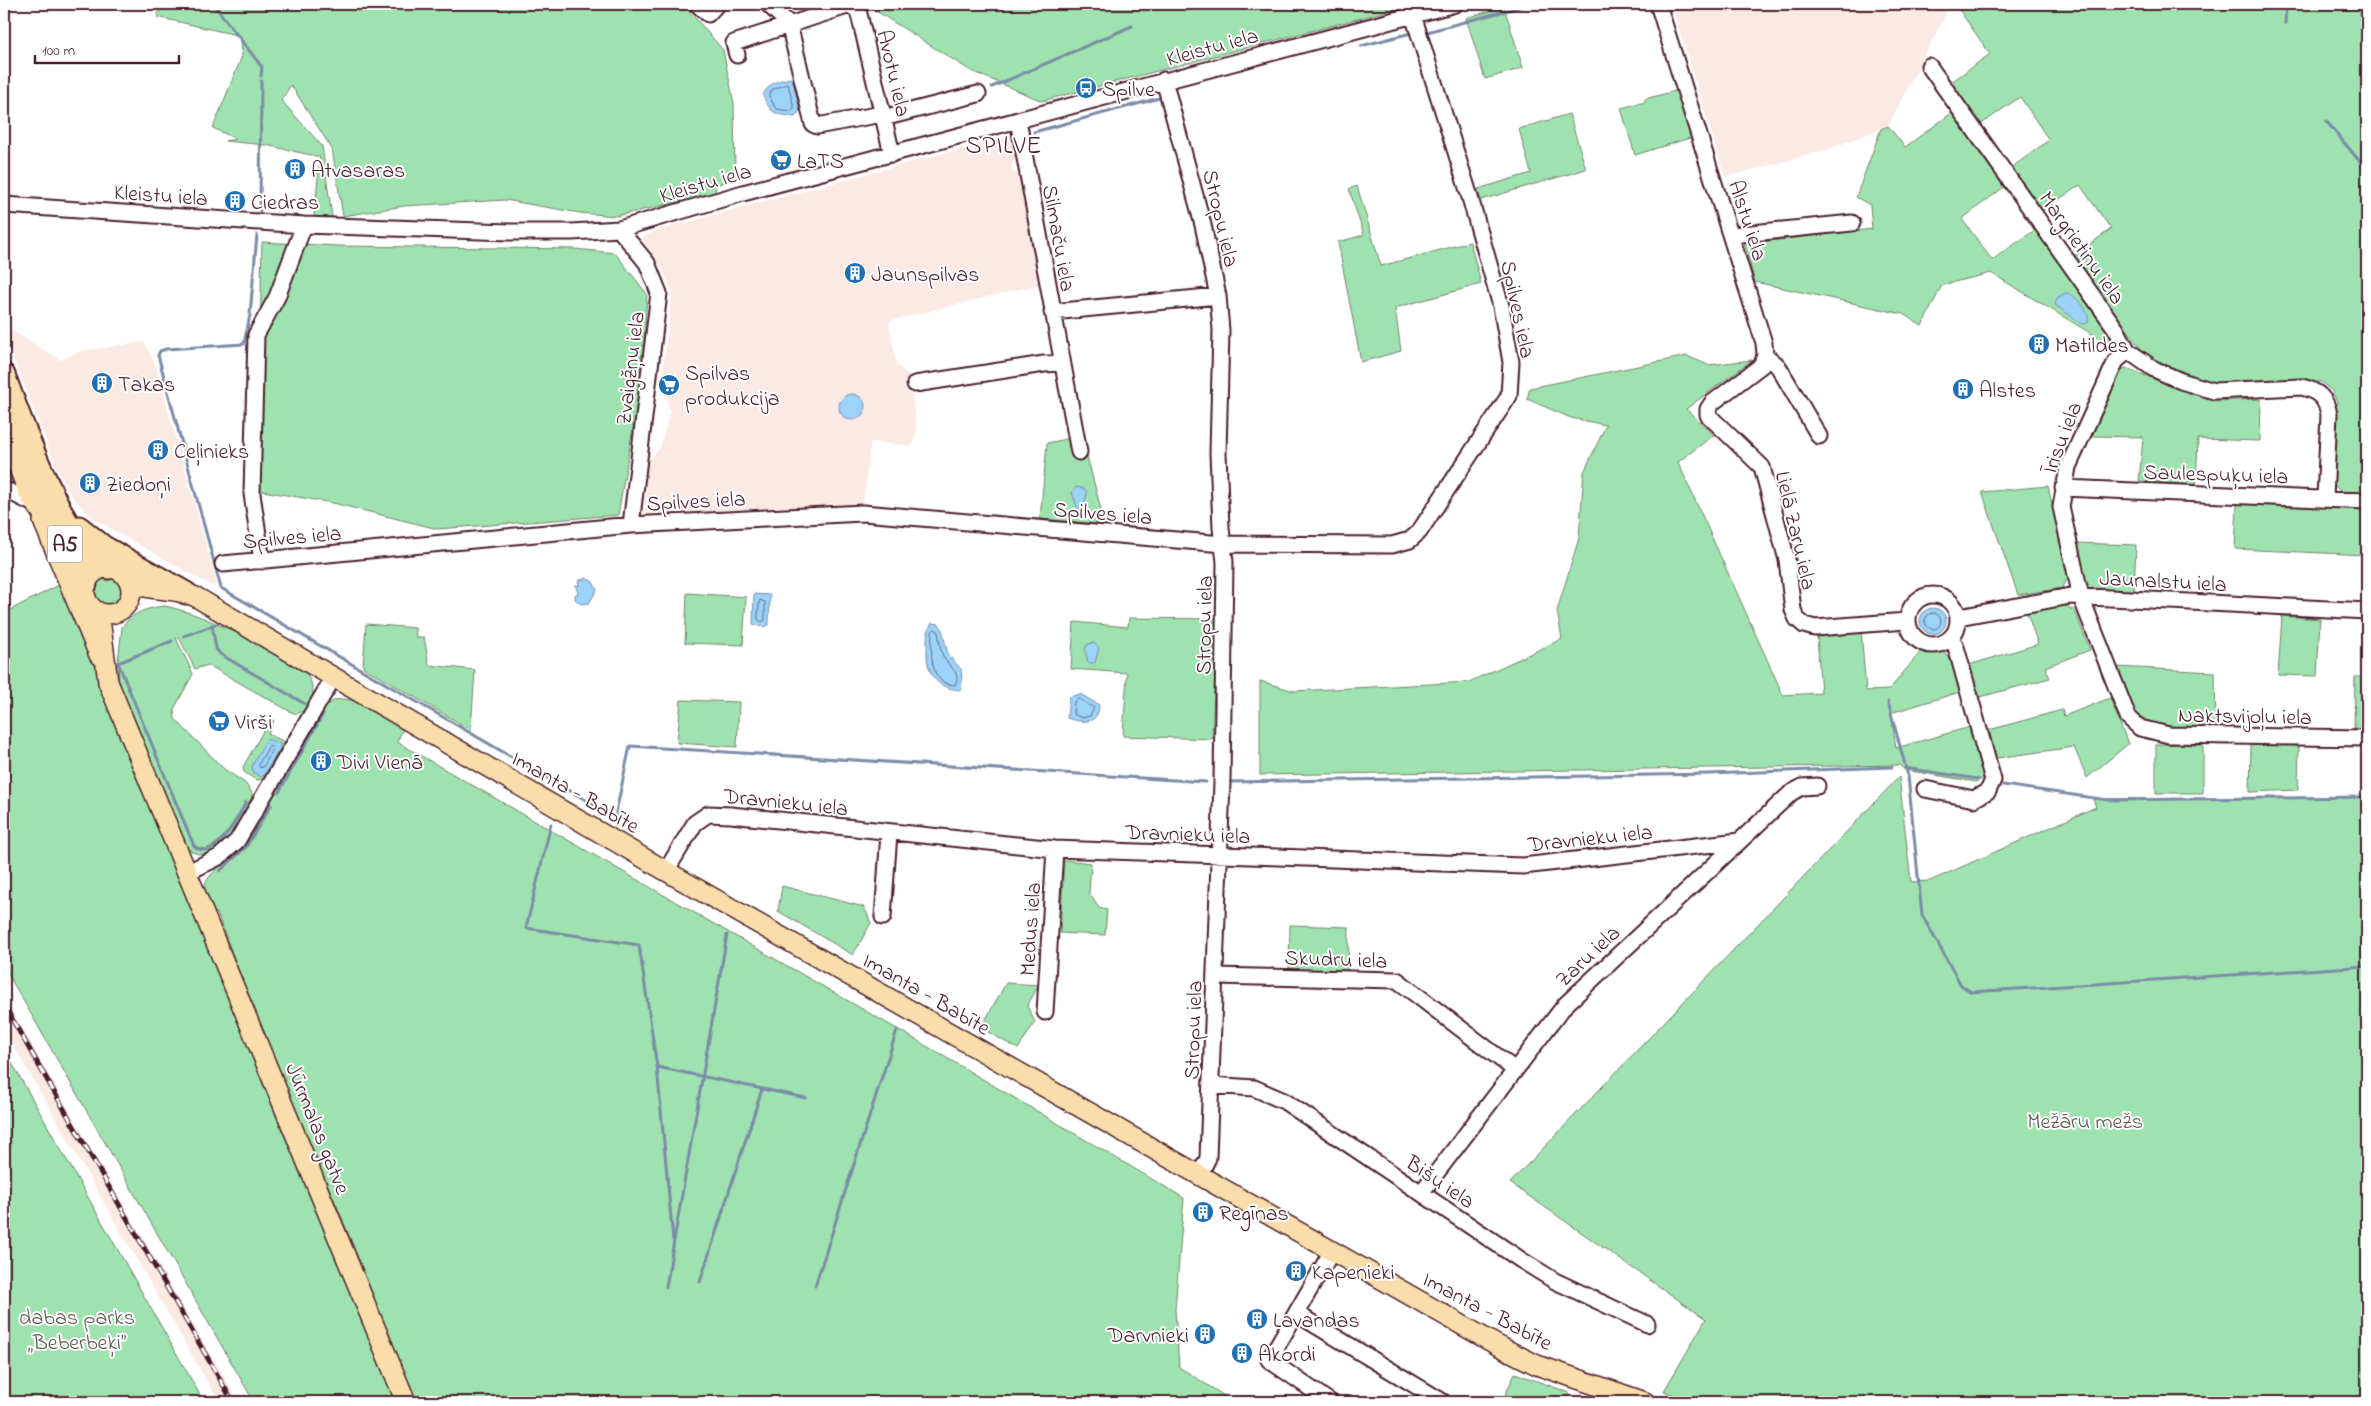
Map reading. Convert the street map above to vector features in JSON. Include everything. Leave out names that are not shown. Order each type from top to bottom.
[{"type":"highway","name":"A5","points":[[4,375],[44,477],[48,506],[81,566],[81,592]]},
{"type":"highway","name":"A5","points":[[4,427],[30,494],[48,506],[93,559],[109,568]]},
{"type":"highway","points":[[48,506],[104,547],[186,593]]},
{"type":"main road","points":[[81,592],[97,570],[109,568],[120,572],[127,579],[130,590],[123,608],[112,626],[111,649],[106,672]]},
{"type":"main road","name":"Imanta - Babīte","points":[[127,579],[142,588],[186,593],[206,604],[666,871],[1515,1355],[1538,1365],[1641,1401]]},
{"type":"main road","points":[[81,592],[95,610],[102,626],[106,672]]},
{"type":"main road","points":[[81,592],[106,672]]},
{"type":"main road","name":"Imanta - Babīte","points":[[123,608],[142,599],[168,599],[206,604]]},
{"type":"main road","points":[[95,610],[107,614],[123,608]]},
{"type":"main road","name":"Jūrmalas gatve","points":[[106,672],[108,682],[406,1402]]},
{"type":"street","points":[[768,4],[789,24],[813,124],[817,126],[883,116],[978,94]]},
{"type":"street","points":[[736,49],[789,24],[853,4]]},
{"type":"street","name":"Avotu iela","points":[[853,4],[859,14],[892,154]]},
{"type":"street","name":"Kleistu iela","points":[[4,205],[304,225],[510,232],[572,232],[619,229],[1164,80],[1455,4]]},
{"type":"street","name":"Alstu iela","points":[[1658,4],[1732,235],[1764,342],[1765,356]]},
{"type":"street","name":"Spilves iela","points":[[223,564],[631,525],[863,513],[1223,544],[1392,545],[1410,540],[1419,532],[1508,396],[1511,362],[1501,306],[1469,194],[1413,14]]},
{"type":"street","name":"Margrietiņu iela","points":[[1929,66],[2116,329],[2128,351],[2154,369],[2181,381],[2214,391],[2302,388],[2313,390],[2322,396],[2327,404],[2328,414],[2325,498]]},
{"type":"street","name":"Stropu iela","points":[[1164,80],[1203,225],[1218,296],[1221,330],[1218,453],[1223,544],[1222,782],[1208,1158],[1199,1176]]},
{"type":"street","name":"Silmaču iela","points":[[1018,120],[1061,363],[1079,452]]},
{"type":"street","points":[[1732,235],[1852,224]]},
{"type":"street","points":[[262,561],[252,494],[256,335],[277,297],[304,225]]},
{"type":"street","name":"Zvaigžņu iela","points":[[619,229],[647,262],[659,293],[631,525]]},
{"type":"street","points":[[1052,312],[1218,296]]},
{"type":"street","name":"Īrisu iela","points":[[2128,351],[2116,361],[2068,467],[2061,507],[2081,597],[2128,717]]},
{"type":"street","points":[[1765,356],[1778,366],[1819,436]]},
{"type":"street","name":"Lielā Zaru iela","points":[[1765,356],[1762,365],[1712,403],[1708,409],[1708,415],[1762,467],[1786,560],[1793,610],[1797,619],[1804,625],[1815,628],[1907,621]]},
{"type":"street","points":[[916,384],[1061,363]]},
{"type":"street","name":"Saulespuķu iela","points":[[2063,488],[2367,501]]},
{"type":"street","points":[[4,489],[48,506]]},
{"type":"street","points":[[1931,595],[1944,597],[1954,605],[1959,617],[1957,629],[1951,639],[1941,645],[1929,646],[1918,641],[1910,632],[1907,621],[1910,608],[1919,599],[1931,595]]},
{"type":"street","name":"Jaunalstu iela","points":[[1959,617],[2070,596],[2367,611]]},
{"type":"street","points":[[1925,789],[1974,799],[1988,791],[1993,780],[1956,647],[1951,639]]},
{"type":"street","points":[[188,872],[219,858],[237,841],[333,678]]},
{"type":"street","name":"Naktsvijoļu iela","points":[[2128,717],[2140,728],[2169,735],[2367,738]]},
{"type":"street","name":"Zaru iela","points":[[1421,1193],[1565,1004],[1791,793],[1802,787],[1818,786]]},
{"type":"street","name":"Dravnieku iela","points":[[666,871],[695,823],[708,814],[1056,849],[1523,866],[1739,841]]},
{"type":"street","points":[[883,917],[889,833]]},
{"type":"street","name":"Medus iela","points":[[1045,1012],[1056,849]]},
{"type":"street","name":"Skudru iela","points":[[1215,976],[1397,980],[1515,1070]]},
{"type":"street","name":"Bišu iela","points":[[1211,1085],[1254,1088],[1284,1101],[1555,1281],[1647,1324]]},
{"type":"street","points":[[1330,1402],[1269,1360],[1332,1251]]},
{"type":"street","points":[[1297,1314],[1442,1402]]},
{"type":"shaded area","points":[[1671,4],[1951,4],[1888,126],[1826,150],[1725,177]]},
{"type":"shaded area","points":[[1008,136],[1016,144],[1017,155],[1012,163],[1012,171],[1021,177],[1041,284],[889,321],[896,364],[909,376],[917,430],[913,446],[871,442],[863,503],[644,515],[648,461],[660,448],[670,411],[662,379],[672,292],[662,268],[641,239],[654,231]]},
{"type":"shaded area","points":[[4,326],[61,360],[81,351],[144,342],[156,366],[217,584],[212,586],[92,518],[71,495],[58,472],[4,335]]},
{"type":"shaded area","points":[[4,997],[239,1402],[219,1402],[4,1029]]},
{"type":"green space","points":[[162,4],[683,4],[723,50],[734,103],[735,178],[716,185],[715,194],[616,216],[580,213],[505,200],[404,206],[343,216],[332,149],[291,85],[281,100],[322,146],[332,217],[314,218],[320,157],[266,145],[225,141],[236,139],[213,128],[242,56],[241,36],[157,17]]},
{"type":"green space","points":[[865,4],[1403,4],[1403,7],[1042,101],[971,71]]},
{"type":"green space","points":[[1955,4],[2367,4],[2367,493],[2340,491],[2333,484],[2337,402],[2332,391],[2321,382],[2218,384],[2159,363],[2141,349],[2074,256],[2111,229],[2080,185],[2042,211],[2011,168],[2049,140],[2020,97],[1980,125],[1950,83],[1990,54]]},
{"type":"green space","points":[[1504,7],[1523,68],[1485,79],[1466,18]]},
{"type":"green space","points":[[1679,90],[1693,137],[1635,155],[1621,108]]},
{"type":"green space","points":[[1952,113],[2004,187],[1962,219],[1992,260],[2035,230],[2112,334],[2110,345],[1991,273],[1942,285],[1922,326],[1903,314],[1755,282],[1744,244],[1872,229],[1870,205],[1856,197],[1881,129],[1888,126],[1905,147]]},
{"type":"green space","points":[[1569,114],[1586,169],[1481,200],[1478,189],[1531,173],[1519,129]]},
{"type":"green space","points":[[1357,186],[1381,266],[1470,242],[1481,284],[1395,308],[1401,351],[1361,362],[1338,242],[1364,235],[1349,189]]},
{"type":"green space","points":[[262,242],[338,246],[575,249],[615,253],[647,294],[642,374],[618,515],[438,529],[333,503],[257,490]]},
{"type":"green space","points":[[1687,356],[1708,365],[1752,360],[1686,409],[1714,435],[1678,462],[1783,695],[1821,693],[1817,636],[1861,630],[1866,691],[1889,690],[1922,650],[1941,650],[1950,658],[1960,692],[1891,713],[1896,748],[1970,727],[1986,777],[1976,782],[1905,770],[1899,765],[1260,775],[1260,681],[1294,691],[1469,682],[1562,639],[1557,611],[1579,538],[1584,472],[1606,425],[1571,418],[1527,399],[1530,388]]},
{"type":"green space","points":[[2125,368],[2216,401],[2261,399],[2260,441],[2198,439],[2196,485],[2139,481],[2143,437],[2091,436],[2117,373]]},
{"type":"green space","points":[[1071,438],[1075,458],[1087,456],[1105,525],[1040,519],[1047,443]]},
{"type":"green space","points":[[2048,486],[2068,579],[2062,588],[2018,595],[1982,492]]},
{"type":"green space","points":[[2237,504],[2367,509],[2367,555],[2235,549]]},
{"type":"green space","points":[[2077,543],[2136,545],[2134,592],[2094,590],[2086,582]]},
{"type":"green space","points":[[108,573],[122,578],[127,592],[122,606],[108,611],[94,606],[89,592],[94,578]]},
{"type":"green space","points":[[61,584],[189,891],[283,1132],[400,1402],[254,1402],[4,967],[4,613]]},
{"type":"green space","points":[[687,593],[746,597],[743,645],[685,643]]},
{"type":"green space","points":[[2064,605],[2075,611],[2090,650],[2045,667],[2050,678],[1980,697],[1969,665],[2038,644],[2027,613]]},
{"type":"green space","points":[[165,606],[202,617],[273,653],[306,673],[313,690],[311,701],[303,711],[297,714],[291,712],[208,665],[195,669],[179,637],[176,638],[193,674],[174,709],[175,719],[224,769],[245,783],[252,793],[251,803],[239,828],[218,849],[207,854],[195,853],[184,845],[137,735],[119,684],[118,661],[122,627],[136,614],[152,608]]},
{"type":"green space","points":[[2282,616],[2320,619],[2317,676],[2278,675]]},
{"type":"green space","points":[[1129,618],[1217,619],[1212,739],[1123,736],[1127,673],[1071,669],[1074,622],[1128,627]]},
{"type":"green space","points":[[366,624],[415,628],[416,638],[424,637],[429,665],[475,670],[471,730],[363,667]]},
{"type":"green space","points":[[2117,667],[2215,672],[2216,729],[2157,727],[2133,711]]},
{"type":"green space","points":[[2355,677],[2367,677],[2367,729],[2354,729]]},
{"type":"green space","points":[[2110,698],[2128,744],[2087,778],[2074,747],[1997,758],[1989,730],[2062,710],[2064,716]]},
{"type":"green space","points":[[335,700],[352,700],[404,727],[397,742],[918,1041],[1184,1198],[1175,1309],[1179,1367],[1234,1402],[416,1402],[340,1213],[270,1054],[217,913],[210,913],[203,887],[212,873],[249,838],[326,706]]},
{"type":"green space","points":[[681,700],[739,702],[737,747],[677,743]]},
{"type":"green space","points":[[274,720],[268,734],[285,742],[291,731],[292,736],[267,779],[256,780],[244,772],[243,767],[266,726]]},
{"type":"green space","points":[[2156,744],[2203,745],[2203,793],[2156,793]]},
{"type":"green space","points":[[2251,745],[2299,746],[2298,790],[2250,792]]},
{"type":"green space","name":"Mežāru mežs","points":[[1899,777],[1911,882],[1930,881],[2096,807],[2093,799],[2367,797],[2367,1402],[1693,1402],[1664,1391],[1706,1319],[1510,1183]]},
{"type":"green space","points":[[1064,860],[1091,863],[1089,893],[1099,908],[1107,910],[1105,935],[1060,933]]},
{"type":"green space","points":[[782,886],[864,907],[871,923],[853,955],[778,911]]},
{"type":"green space","points":[[1290,925],[1349,927],[1348,970],[1289,969]]},
{"type":"green space","points":[[1006,983],[1039,985],[1027,1006],[1035,1022],[1018,1049],[981,1028]]},
{"type":"green space","name":"dabas parks „Beberbeķi”","points":[[4,1049],[204,1402],[4,1402]]},
{"type":"green space","points":[[1515,1373],[1570,1393],[1564,1402],[1502,1402]]},
{"type":"water","points":[[792,78],[800,110],[795,117],[771,110],[763,95],[774,83]]},
{"type":"water","points":[[2065,293],[2074,297],[2082,304],[2087,314],[2088,323],[2082,324],[2055,305],[2057,298]]},
{"type":"water","points":[[852,394],[861,398],[865,407],[861,416],[852,420],[843,416],[839,407],[843,398]]},
{"type":"water","points":[[1076,487],[1087,491],[1085,504],[1087,509],[1083,512],[1078,509],[1072,493]]},
{"type":"water","points":[[586,578],[593,582],[597,590],[589,603],[581,604],[575,599],[575,595],[578,593],[575,585],[579,586],[578,581]]},
{"type":"water","points":[[754,594],[770,595],[769,625],[763,627],[753,624]]},
{"type":"water","points":[[1933,608],[1942,612],[1946,621],[1942,630],[1933,634],[1924,630],[1920,621],[1924,612]]},
{"type":"water","points":[[932,623],[939,624],[948,655],[961,669],[961,690],[945,687],[939,683],[928,666],[927,639]]},
{"type":"water","points":[[1094,643],[1099,648],[1095,663],[1088,663],[1085,649],[1088,644]]},
{"type":"water","points":[[1080,694],[1099,705],[1098,712],[1093,719],[1078,721],[1067,718],[1069,697]]},
{"type":"water","points":[[268,739],[280,744],[280,748],[261,777],[253,772],[252,766]]},
{"type":"waterway","points":[[213,4],[262,67],[261,76]]},
{"type":"waterway","points":[[1427,32],[1531,4]]},
{"type":"waterway","points":[[2285,24],[2286,4]]},
{"type":"waterway","points":[[992,87],[1132,26]]},
{"type":"waterway","points":[[1361,46],[1411,33]]},
{"type":"waterway","points":[[260,214],[261,81]]},
{"type":"waterway","points":[[1034,132],[1163,97]]},
{"type":"waterway","points":[[2326,121],[2367,170]]},
{"type":"waterway","points":[[257,235],[250,315],[244,344],[166,349],[160,351],[158,355],[221,588],[615,817],[630,746],[1206,782]]},
{"type":"waterway","points":[[308,563],[373,557]]},
{"type":"waterway","points":[[184,636],[217,624]]},
{"type":"waterway","points":[[212,625],[216,649],[220,654],[305,704]]},
{"type":"waterway","points":[[118,663],[172,641]]},
{"type":"waterway","points":[[118,663],[194,846],[202,850],[218,844],[232,827],[246,802]]},
{"type":"waterway","points":[[1888,702],[1908,776],[1922,915],[1961,985],[1971,992],[2367,966]]},
{"type":"waterway","points":[[279,792],[323,714]]},
{"type":"waterway","points":[[1226,782],[1709,774],[1892,767]]},
{"type":"waterway","points":[[1905,768],[1978,779]]},
{"type":"waterway","points":[[2003,785],[2108,800],[2367,797]]},
{"type":"waterway","points":[[220,871],[246,847],[271,805]]},
{"type":"waterway","points":[[551,824],[526,928],[639,945],[657,1067],[673,1240]]},
{"type":"waterway","points":[[666,1287],[727,935]]},
{"type":"waterway","points":[[815,1286],[897,1030]]},
{"type":"waterway","points":[[657,1067],[806,1098]]},
{"type":"waterway","points":[[700,1282],[762,1089]]},
{"type":"railway","points":[[4,1005],[233,1402]]},
{"type":"place","name":"Spilve","points":[[1086,88]]},
{"type":"place","name":"LaTS","points":[[781,160]]},
{"type":"place","name":"Atvasaras","points":[[295,169]]},
{"type":"place","name":"Ciedras","points":[[235,201]]},
{"type":"place","name":"Jaunspilvas","points":[[855,273]]},
{"type":"place","name":"Matildes","points":[[2039,344]]},
{"type":"place","name":"Takas","points":[[102,383]]},
{"type":"place","name":"Spilvas produkcija","points":[[669,385]]},
{"type":"place","name":"Alstes","points":[[1963,389]]},
{"type":"place","name":"Ceļinieks","points":[[158,450]]},
{"type":"place","name":"Ziedoņi","points":[[90,483]]},
{"type":"place","name":"Virši","points":[[219,721]]},
{"type":"place","name":"Divi Vienā","points":[[321,761]]},
{"type":"place","name":"Regīnas","points":[[1203,1212]]},
{"type":"place","name":"Kapenieki","points":[[1296,1271]]},
{"type":"place","name":"Lavandas","points":[[1257,1319]]},
{"type":"place","name":"Darvnieki","points":[[1205,1334]]},
{"type":"place","name":"Akordi","points":[[1242,1353]]},
{"type":"district","name":"SPILVE","points":[[1004,144]]}]
